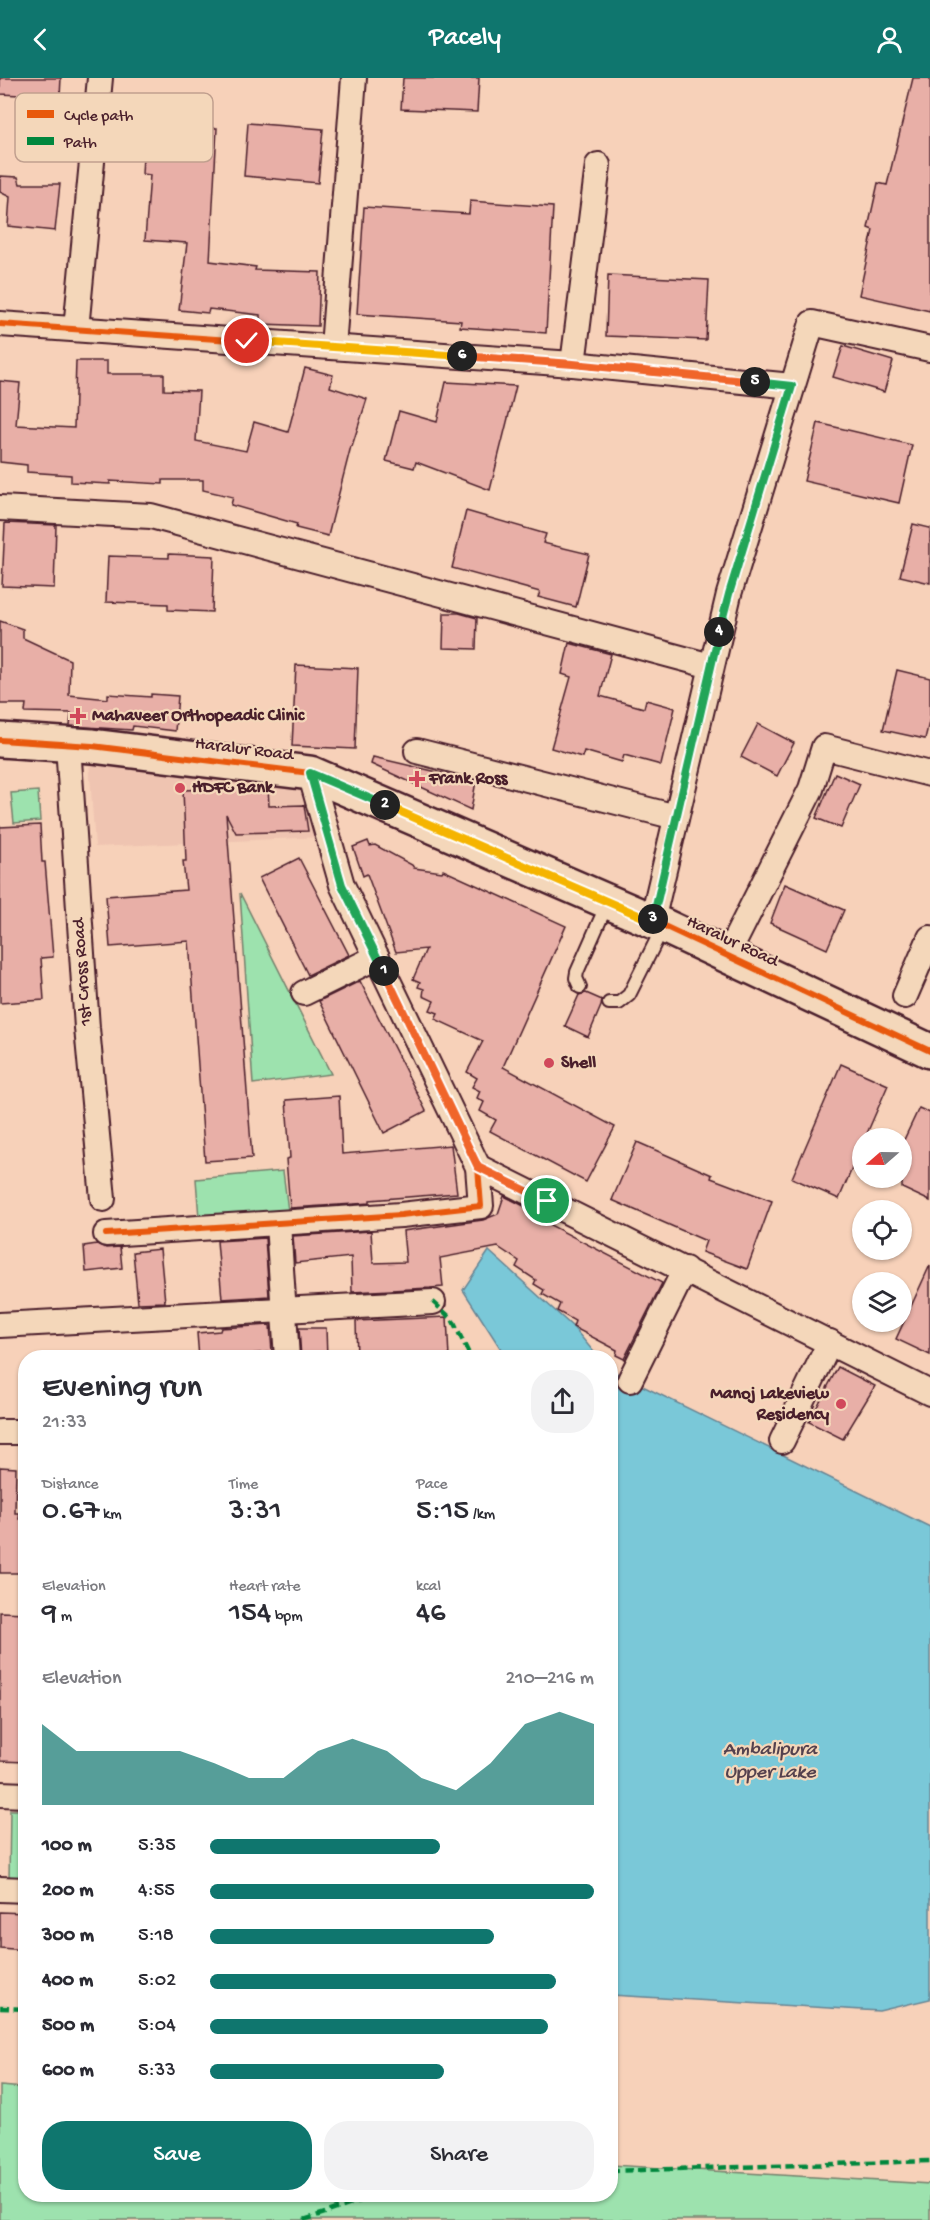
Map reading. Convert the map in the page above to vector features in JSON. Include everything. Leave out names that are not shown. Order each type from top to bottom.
[{"type":"street","points":[[99,93],[100,78]]},
{"type":"street","points":[[333,347],[354,78]]},
{"type":"street","points":[[76,329],[92,162]]},
{"type":"street","points":[[573,364],[598,165]]},
{"type":"street","points":[[658,924],[676,817],[729,594],[812,323],[930,348]]},
{"type":"street","points":[[0,324],[573,364],[792,386]]},
{"type":"street","points":[[0,508],[151,516],[711,666]]},
{"type":"street","name":"Haralur Road","points":[[0,740],[68,745],[310,773],[658,924],[930,1051]]},
{"type":"street","name":"1st Cross Road","points":[[68,745],[87,1028],[103,1199]]},
{"type":"street","points":[[727,956],[811,789],[824,747],[930,774]]},
{"type":"street","points":[[417,751],[676,817]]},
{"type":"street","points":[[106,1234],[401,1215],[481,1206],[478,1167],[342,885],[310,773]]},
{"type":"street","points":[[905,996],[930,938]]},
{"type":"street","points":[[304,993],[377,957]]},
{"type":"street","points":[[478,1167],[930,1393]]},
{"type":"street","points":[[278,1224],[286,1350]]},
{"type":"street","points":[[630,1380],[685,1269]]},
{"type":"street","points":[[0,1325],[283,1308],[433,1302]]},
{"type":"street","points":[[782,1442],[830,1342]]},
{"type":"street","points":[[0,1432],[18,1432]]},
{"type":"street","points":[[0,1794],[18,1795]]},
{"type":"street","points":[[0,1889],[18,1890]]},
{"type":"lane","points":[[580,987],[576,978],[608,902]]},
{"type":"lane","points":[[609,1003],[619,1003],[629,996],[658,924]]},
{"type":"shaded area","points":[[89,761],[306,776],[323,837],[95,847]]},
{"type":"green space","points":[[38,791],[40,821],[14,823],[11,793]]},
{"type":"green space","points":[[240,893],[331,1074],[253,1084]]},
{"type":"green space","points":[[283,1171],[288,1211],[199,1218],[196,1179]]},
{"type":"green space","points":[[10,1810],[18,1810],[18,1882],[9,1882]]},
{"type":"green space","points":[[0,2086],[18,2087],[18,2202],[618,2202],[618,2165],[930,2184],[930,2220],[0,2220]]},
{"type":"water","points":[[489,1251],[573,1327],[592,1350],[502,1350],[463,1290]]},
{"type":"water","name":"Ambalipura Upper Lake","points":[[618,1374],[930,1527],[930,1999],[879,2011],[618,1995]]},
{"type":"building","points":[[0,78],[61,78],[60,93],[0,94]]},
{"type":"building","points":[[403,78],[479,78],[477,112],[401,109]]},
{"type":"building","points":[[913,78],[930,78],[930,311],[859,295],[873,230],[868,228],[878,183],[887,185]]},
{"type":"building","points":[[248,123],[323,129],[318,183],[244,176]]},
{"type":"building","points":[[213,128],[217,128],[210,261],[256,267],[255,270],[320,272],[318,326],[260,324],[260,315],[209,309],[208,313],[179,310],[187,243],[145,240],[150,175],[142,174],[143,162],[213,162]]},
{"type":"building","points":[[0,176],[18,177],[20,184],[60,184],[55,231],[8,226],[10,197],[0,192]]},
{"type":"building","points":[[470,201],[553,207],[546,333],[460,327],[461,321],[357,314],[364,207],[469,214]]},
{"type":"building","points":[[608,275],[709,280],[706,340],[606,336]]},
{"type":"building","points":[[843,346],[893,361],[884,392],[833,377]]},
{"type":"building","points":[[76,361],[107,361],[107,374],[164,374],[164,390],[199,391],[196,441],[246,451],[254,422],[288,432],[305,368],[333,375],[330,387],[367,399],[351,446],[328,536],[296,528],[297,524],[231,505],[233,497],[203,490],[203,480],[163,480],[163,484],[110,481],[110,484],[71,482],[71,475],[27,472],[27,465],[0,462],[0,381],[20,383],[16,425],[74,428]]},
{"type":"building","points":[[446,382],[516,386],[490,490],[416,462],[414,468],[386,461],[399,411],[437,422]]},
{"type":"building","points":[[818,423],[912,445],[899,503],[804,481]]},
{"type":"building","points":[[466,511],[546,534],[543,543],[589,554],[576,607],[538,597],[540,592],[452,568]]},
{"type":"building","points":[[5,523],[56,525],[54,588],[2,586]]},
{"type":"building","points":[[913,524],[930,528],[930,583],[900,576]]},
{"type":"building","points":[[169,554],[214,556],[212,612],[168,610],[168,604],[106,602],[108,556],[169,558]]},
{"type":"building","points":[[444,613],[459,613],[477,618],[476,649],[443,648]]},
{"type":"building","points":[[0,621],[23,629],[23,638],[70,660],[69,695],[108,699],[108,694],[178,696],[175,731],[133,726],[132,730],[70,726],[71,713],[25,712],[26,704],[0,704]]},
{"type":"building","points":[[569,643],[611,654],[600,696],[644,708],[646,700],[675,708],[661,765],[624,755],[622,762],[584,751],[582,757],[551,748],[571,677],[562,674]]},
{"type":"building","points":[[296,665],[358,668],[355,749],[292,746]]},
{"type":"building","points":[[897,670],[930,678],[930,718],[925,739],[883,730]]},
{"type":"building","points":[[758,724],[794,743],[777,776],[741,757]]},
{"type":"building","points":[[373,757],[476,781],[471,810],[371,764]]},
{"type":"building","points":[[835,773],[860,784],[841,828],[816,818]]},
{"type":"building","points":[[268,787],[269,806],[304,805],[308,831],[236,833],[226,814],[252,1158],[205,1161],[189,941],[110,947],[106,896],[186,890],[183,861],[186,861],[183,790]]},
{"type":"building","points":[[40,825],[53,957],[41,958],[44,1000],[0,1003],[0,827]]},
{"type":"building","points":[[368,841],[370,846],[375,845],[414,868],[442,872],[443,870],[566,926],[503,1067],[615,1127],[586,1182],[490,1131],[496,1120],[480,1111],[484,1102],[477,1098],[480,1091],[472,1087],[477,1078],[467,1072],[483,1041],[435,1019],[438,1013],[430,1010],[434,1001],[423,996],[424,989],[418,987],[420,982],[413,979],[426,949],[396,952],[367,874],[363,876],[353,847]]},
{"type":"building","points":[[299,858],[349,955],[308,975],[259,878]]},
{"type":"building","points":[[785,884],[844,910],[827,949],[770,923]]},
{"type":"building","points":[[360,981],[426,1111],[384,1133],[319,1001]]},
{"type":"building","points":[[586,993],[602,1000],[588,1037],[565,1026],[579,995]]},
{"type":"building","points":[[841,1064],[888,1085],[869,1128],[852,1128],[852,1168],[839,1199],[792,1178]]},
{"type":"building","points":[[339,1096],[342,1154],[451,1145],[457,1193],[370,1200],[370,1203],[290,1208],[286,1159],[290,1158],[286,1100]]},
{"type":"building","points":[[919,1108],[930,1113],[930,1201],[902,1188],[912,1188],[912,1128],[910,1128]]},
{"type":"building","points":[[637,1142],[712,1175],[711,1178],[772,1201],[747,1269],[702,1252],[706,1241],[612,1200]]},
{"type":"building","points":[[504,1196],[552,1220],[550,1225],[662,1283],[624,1359],[618,1356],[618,1350],[573,1327],[575,1321],[557,1311],[560,1304],[542,1294],[544,1290],[534,1284],[536,1280],[516,1267],[519,1261],[498,1247],[440,1258],[443,1287],[352,1292],[351,1257],[295,1263],[293,1236],[371,1231],[373,1263],[406,1262],[403,1231],[483,1220],[498,1214]]},
{"type":"building","points":[[265,1238],[269,1296],[222,1299],[217,1241]]},
{"type":"building","points":[[97,1244],[106,1248],[120,1247],[122,1268],[86,1272],[84,1246]]},
{"type":"building","points":[[160,1249],[165,1302],[138,1303],[133,1252]]},
{"type":"building","points":[[930,1265],[930,1355],[896,1339],[899,1332],[912,1332],[912,1304]]},
{"type":"building","points":[[447,1317],[449,1350],[357,1350],[356,1321]]},
{"type":"building","points":[[270,1325],[272,1350],[198,1350],[197,1333],[220,1331],[221,1328]]},
{"type":"building","points":[[299,1328],[326,1328],[327,1350],[300,1350]]},
{"type":"building","name":"Manoj Lakeview Residency","points":[[838,1367],[875,1386],[843,1439],[809,1422]]},
{"type":"building","points":[[0,1467],[16,1468],[15,1513],[18,1513],[18,1573],[0,1573]]},
{"type":"building","points":[[0,1612],[18,1613],[18,1762],[0,1761]]},
{"type":"building","points":[[0,1912],[18,1913],[18,1949],[0,1948]]},
{"type":"marked path","points":[[433,1302],[452,1319],[467,1350]]},
{"type":"marked path","points":[[0,2008],[18,2009]]},
{"type":"marked path","points":[[618,2171],[930,2161]]},
{"type":"marked path","points":[[304,2220],[357,2202]]},
{"type":"cycle path","points":[[0,324],[573,364],[792,386]]},
{"type":"cycle path","points":[[0,740],[92,746],[310,773],[664,926],[930,1051]]},
{"type":"cycle path","points":[[106,1234],[401,1215],[481,1206],[478,1167],[342,885],[310,773]]},
{"type":"place","name":"Mahaveer Orthopeadic Clinic","points":[[78,716]]},
{"type":"place","name":"Frank Ross","points":[[417,779]]},
{"type":"place","name":"HDFC Bank","points":[[180,788]]},
{"type":"place","name":"Shell","points":[[549,1063]]},
{"type":"place","name":"Manoj Lakeview Residency","points":[[841,1404]]},
{"type":"route","points":[[247,341],[573,364],[792,386],[729,594],[652,921],[310,773],[342,885],[478,1167],[547,1201]]}]
